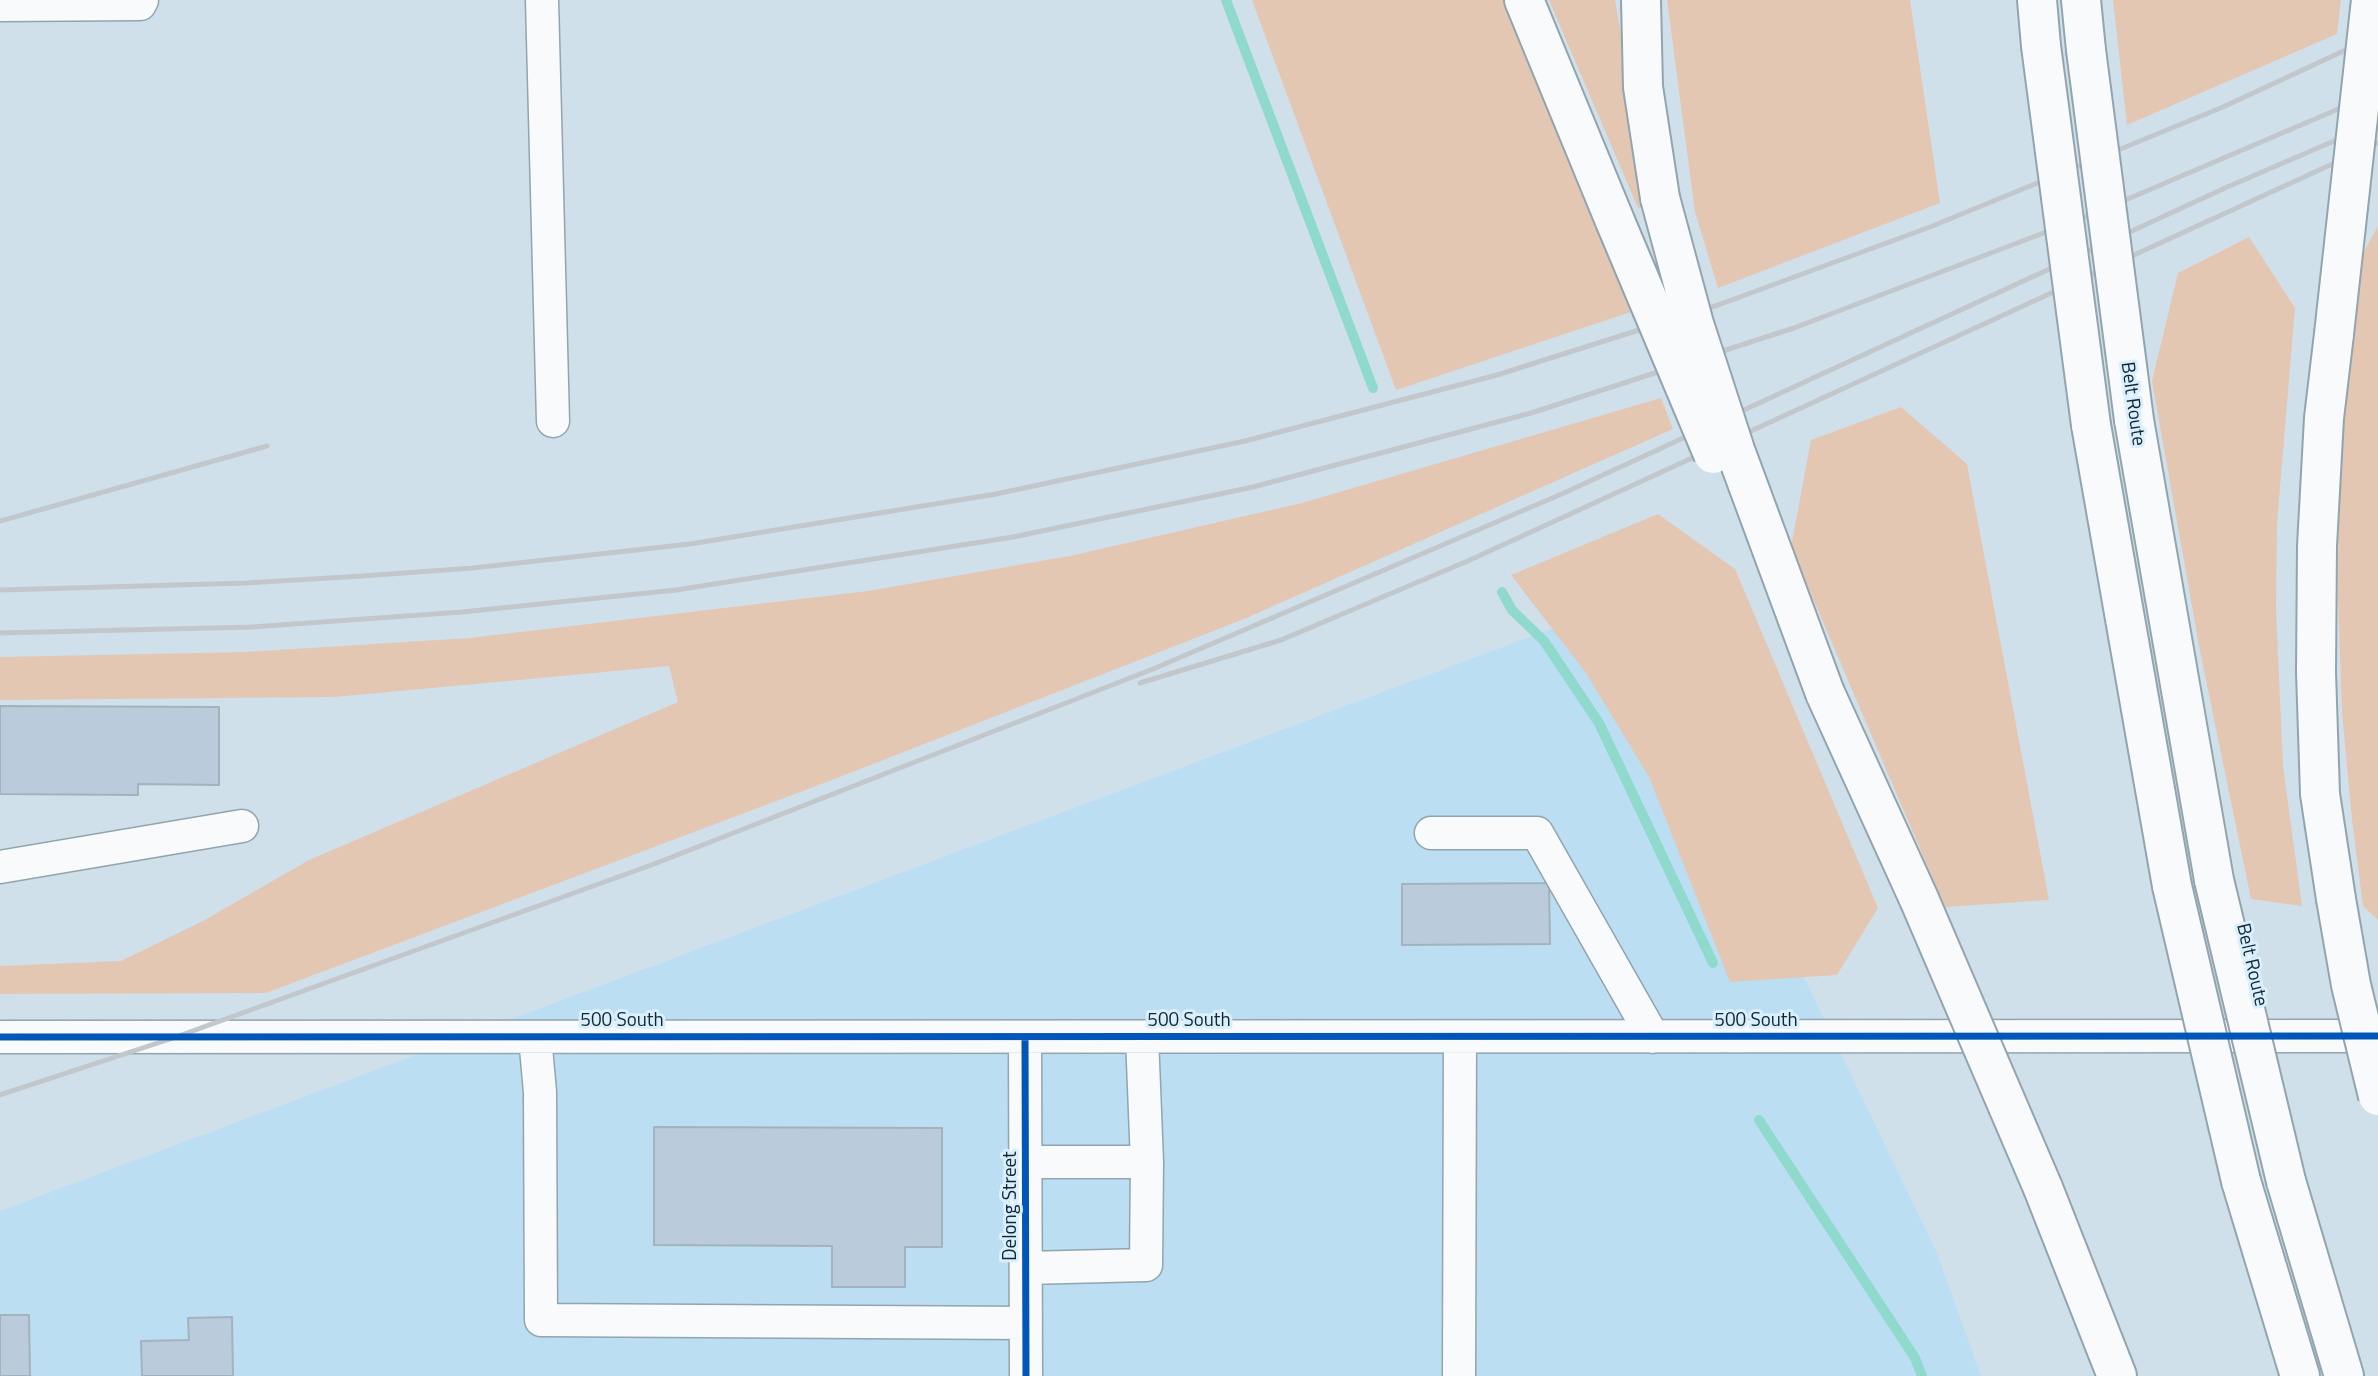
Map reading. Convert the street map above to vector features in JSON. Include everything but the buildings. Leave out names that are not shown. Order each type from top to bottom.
[{"type":"highway","points":[[1524,0],[1719,468],[1919,899],[2043,1188],[2118,1376]]},
{"type":"highway","points":[[1640,0],[1643,87],[1660,198],[1710,374],[1825,693]]},
{"type":"highway","points":[[2037,0],[2091,425],[2172,886],[2241,1181],[2300,1376]]},
{"type":"highway","name":"Belt Route","points":[[2081,0],[2134,420],[2214,880],[2286,1181],[2344,1376]]},
{"type":"highway","points":[[2371,0],[2334,334],[2321,482],[2316,672],[2320,794],[2351,985],[2378,1096]]},
{"type":"street","points":[[0,5],[139,4],[142,0]]},
{"type":"street","points":[[542,0],[553,421]]},
{"type":"street","points":[[0,867],[243,826]]},
{"type":"street","points":[[1431,833],[1537,833],[1653,1037]]},
{"type":"street","name":"500 South","points":[[0,1037],[2378,1036]]},
{"type":"street","points":[[535,1037],[540,1092],[541,1320],[1026,1322]]},
{"type":"street","name":"Delong Street","points":[[1025,1037],[1028,1162],[1026,1376]]},
{"type":"street","points":[[1026,1268],[1146,1265],[1147,1162],[1142,1037]]},
{"type":"street","points":[[1459,1376],[1460,1037]]},
{"type":"street","points":[[1028,1162],[1147,1162]]},
{"type":"shaded area","points":[[1252,0],[1506,0],[1640,309],[1396,390]]},
{"type":"shaded area","points":[[1549,0],[1615,0],[1651,203],[1638,208]]},
{"type":"shaded area","points":[[1667,0],[1910,0],[1940,203],[1718,288],[1695,212]]},
{"type":"shaded area","points":[[2113,0],[2341,0],[2337,34],[2127,125]]},
{"type":"shaded area","points":[[2378,226],[2378,920],[2363,906],[2352,820],[2342,713],[2338,596],[2339,472],[2360,259]]},
{"type":"shaded area","points":[[2249,237],[2295,308],[2277,523],[2276,609],[2283,766],[2302,906],[2251,899],[2200,651],[2152,381],[2178,273]]},
{"type":"shaded area","points":[[1661,398],[1673,429],[1244,619],[832,780],[266,993],[0,994],[0,966],[121,961],[203,921],[309,860],[678,702],[669,666],[335,697],[0,700],[0,657],[246,652],[470,638],[868,591],[1070,556],[1302,503]]},
{"type":"shaded area","points":[[1901,407],[1967,464],[2049,900],[1945,907],[1791,547],[1811,440]]},
{"type":"shaded area","points":[[1658,514],[1735,569],[1878,908],[1837,975],[1730,982],[1649,777],[1586,673],[1511,575]]},
{"type":"shaded area","points":[[1623,602],[1937,1253],[1981,1376],[0,1376],[0,1211]]},
{"type":"waterway","points":[[1226,0],[1373,388]]},
{"type":"waterway","points":[[1502,592],[1512,610],[1544,641],[1599,723],[1713,963]]},
{"type":"waterway","points":[[1759,1120],[1915,1358],[1922,1376]]},
{"type":"railway","points":[[0,590],[246,583],[362,576],[473,568],[690,544],[996,494],[1245,441],[1497,375],[1718,305],[1930,227],[2223,107],[2378,35]]},
{"type":"railway","points":[[0,633],[252,627],[462,612],[676,590],[1013,537],[1253,487],[1531,413],[1794,328],[2088,216],[2378,92]]},
{"type":"railway","points":[[0,1095],[176,1037],[654,864],[1153,669],[1564,493],[2225,188],[2378,122]]},
{"type":"railway","points":[[1140,683],[1281,640],[1470,560],[2378,143]]},
{"type":"railway","points":[[0,521],[267,446]]},
{"type":"cycle path","points":[[0,1037],[2378,1036]]},
{"type":"cycle path","points":[[1025,1037],[1026,1376]]}]
